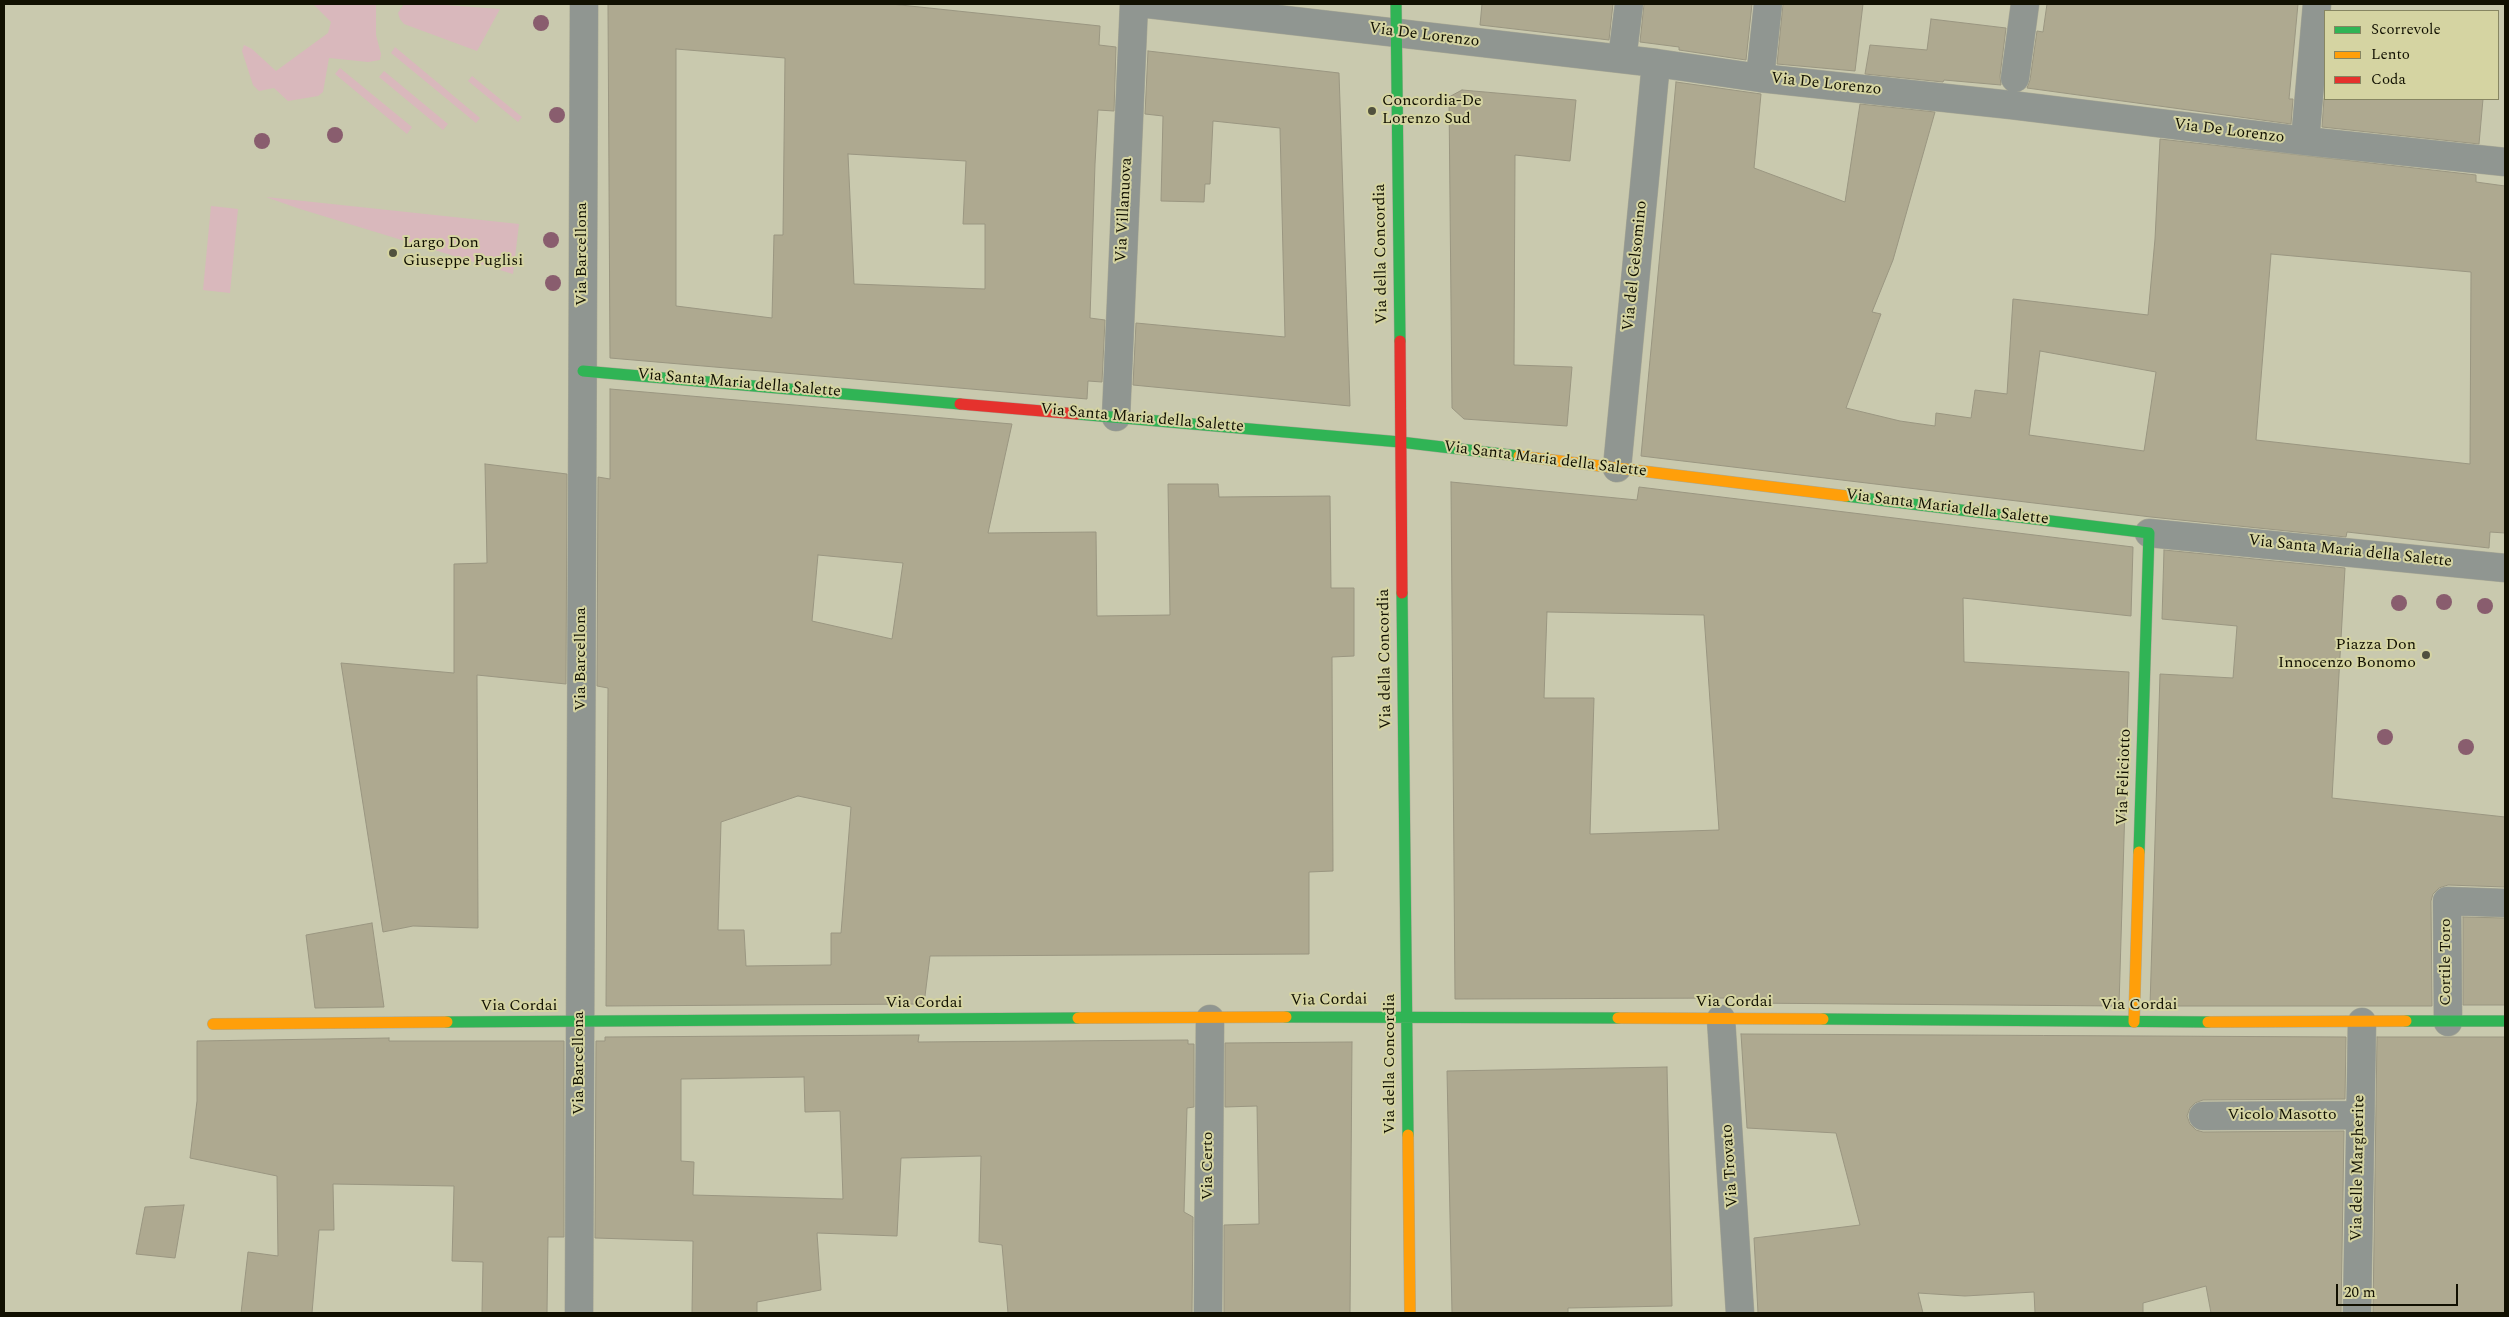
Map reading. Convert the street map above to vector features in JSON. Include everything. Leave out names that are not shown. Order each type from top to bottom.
[{"type":"street","name":"Via Barcellona","points":[[579,1313],[584,4]]},
{"type":"street","name":"Via Villanuova","points":[[1116,417],[1134,4]]},
{"type":"street","name":"Via De Lorenzo","points":[[1148,4],[1656,63],[1760,78],[2011,105],[2305,141],[2505,162]]},
{"type":"street","name":"Via della Concordia","points":[[1396,4],[1410,1313]]},
{"type":"street","points":[[1622,60],[1629,4]]},
{"type":"street","points":[[1760,78],[1768,4]]},
{"type":"street","points":[[2015,78],[2025,4]]},
{"type":"street","points":[[2305,141],[2317,4]]},
{"type":"street","name":"Via del Gelsomino","points":[[1616,468],[1656,63]]},
{"type":"street","name":"Via Santa Maria della Salette","points":[[583,371],[1400,442],[2149,533],[2505,568]]},
{"type":"street","name":"Via Feliciotto","points":[[2134,1022],[2149,533]]},
{"type":"street","name":"Cortile Toro","points":[[2448,1022],[2447,901],[2505,903]]},
{"type":"street","name":"Via Cordai","points":[[213,1024],[1407,1016],[2134,1022],[2505,1021]]},
{"type":"street","name":"Via Certo","points":[[1208,1313],[1210,1018]]},
{"type":"street","name":"Via Trovato","points":[[1721,1019],[1740,1313]]},
{"type":"street","name":"Via delle Margherite","points":[[2357,1313],[2362,1022]]},
{"type":"street","name":"Vicolo Masotto","points":[[2204,1116],[2360,1115]]},
{"type":"shaded area","points":[[313,4],[376,4],[376,35],[381,54],[380,60],[368,62],[329,58],[323,92],[318,96],[288,101],[274,88],[259,91],[253,85],[242,51],[244,45],[252,49],[276,71],[328,33],[331,22]]},
{"type":"shaded area","points":[[404,4],[500,9],[477,51],[404,24],[398,13]]},
{"type":"shaded area","points":[[395,47],[480,118],[476,123],[391,53]]},
{"type":"shaded area","points":[[340,68],[412,127],[407,134],[335,74]]},
{"type":"shaded area","points":[[384,71],[448,124],[443,130],[379,77]]},
{"type":"shaded area","points":[[472,76],[522,117],[518,122],[468,81]]},
{"type":"shaded area","points":[[266,197],[519,224],[513,274],[297,208]]},
{"type":"shaded area","points":[[211,206],[238,209],[230,293],[203,290]]},
{"type":"building","points":[[608,4],[891,4],[1100,26],[1099,45],[1116,47],[1114,111],[1098,110],[1095,164],[1090,318],[1105,320],[1102,382],[1088,381],[1087,399],[610,358]],"holes":[[[676,49],[785,58],[783,235],[774,235],[772,318],[676,306]],[[848,154],[966,161],[963,224],[985,224],[985,289],[854,284]]]},
{"type":"building","points":[[1482,4],[1613,4],[1609,40],[1480,25]]},
{"type":"building","points":[[1644,4],[1752,4],[1746,60],[1679,50],[1679,47],[1640,42]]},
{"type":"building","points":[[1783,4],[1863,4],[1855,71],[1777,64]]},
{"type":"building","points":[[2047,4],[2298,4],[2289,99],[2293,99],[2291,124],[2027,88],[2030,80],[2037,31],[2043,32]]},
{"type":"building","points":[[1931,19],[2006,28],[2000,76],[2001,85],[1944,80],[1943,82],[1865,74],[1870,45],[1927,50]]},
{"type":"building","points":[[1148,51],[1339,73],[1350,406],[1133,385],[1136,323],[1285,337],[1280,128],[1213,121],[1210,184],[1205,184],[1204,202],[1161,201],[1163,116],[1145,114]]},
{"type":"building","points":[[1676,82],[1761,94],[1754,168],[1845,202],[1860,104],[1935,112],[1893,260],[1872,312],[1881,314],[1846,408],[1900,421],[1935,426],[1936,413],[1971,418],[1975,390],[2007,394],[2013,299],[2148,315],[2155,239],[2160,139],[2476,175],[2476,182],[2505,186],[2505,533],[2490,532],[2489,548],[2347,532],[2346,537],[2151,517],[1641,456]],"holes":[[[2271,254],[2471,272],[2470,464],[2256,440]],[[2040,351],[2156,372],[2144,451],[2029,435]]]},
{"type":"building","points":[[1462,90],[1576,100],[1570,161],[1515,155],[1514,365],[1572,367],[1567,426],[1464,419],[1452,408],[1449,97]]},
{"type":"building","points":[[2324,99],[2483,100],[2479,144],[2322,127]]},
{"type":"building","points":[[610,389],[1012,424],[988,533],[1096,532],[1097,616],[1170,615],[1168,484],[1218,484],[1219,497],[1330,496],[1331,588],[1354,588],[1354,656],[1332,657],[1333,871],[1309,872],[1309,954],[930,956],[924,1004],[606,1006],[608,688],[597,686],[598,477],[610,479]],"holes":[[[818,555],[903,563],[892,639],[812,621]],[[798,796],[851,807],[841,933],[831,933],[831,965],[746,966],[744,930],[718,930],[721,822]]]},
{"type":"building","points":[[485,464],[567,474],[566,684],[477,675],[478,928],[413,926],[383,932],[341,663],[454,673],[454,564],[487,563]]},
{"type":"building","points":[[1451,482],[1637,500],[1639,487],[2133,547],[2131,616],[1963,598],[1964,662],[2129,672],[2119,1006],[1740,1003],[1739,998],[1455,999]],"holes":[[[1547,612],[1704,615],[1719,830],[1590,834],[1594,698],[1544,698]]]},
{"type":"building","points":[[2164,550],[2345,568],[2332,798],[2505,817],[2505,887],[2448,885],[2439,888],[2433,894],[2431,901],[2432,1006],[2150,1006],[2160,674],[2233,678],[2237,626],[2162,619]]},
{"type":"building","points":[[2463,917],[2505,918],[2505,1005],[2463,1005]]},
{"type":"building","points":[[372,923],[384,1007],[315,1008],[306,935]]},
{"type":"building","points":[[1741,1034],[2346,1037],[2345,1099],[2203,1100],[2195,1103],[2190,1108],[2187,1116],[2190,1124],[2196,1130],[2203,1132],[2344,1131],[2341,1313],[2211,1313],[2206,1286],[2143,1303],[2143,1313],[2035,1313],[2034,1292],[1965,1296],[1918,1293],[1923,1313],[1758,1313],[1754,1238],[1860,1225],[1836,1133],[1747,1128]]},
{"type":"building","points":[[919,1035],[918,1042],[1188,1040],[1188,1044],[1194,1044],[1194,1107],[1187,1108],[1184,1212],[1193,1217],[1192,1313],[1008,1313],[1002,1245],[979,1242],[981,1156],[901,1158],[897,1236],[817,1233],[821,1290],[757,1302],[757,1313],[692,1313],[693,1241],[595,1238],[596,1041],[605,1041],[605,1037]],"holes":[[[804,1077],[805,1112],[840,1111],[843,1199],[693,1195],[694,1162],[681,1161],[681,1079]]]},
{"type":"building","points":[[2377,1037],[2505,1037],[2505,1313],[2373,1313]]},
{"type":"building","points":[[389,1038],[389,1041],[564,1041],[564,1237],[548,1237],[547,1313],[482,1313],[483,1262],[452,1261],[454,1186],[333,1184],[334,1230],[319,1230],[312,1313],[241,1313],[248,1252],[278,1256],[277,1176],[190,1158],[197,1101],[197,1041]]},
{"type":"building","points":[[1352,1042],[1350,1313],[1224,1313],[1224,1225],[1259,1224],[1257,1106],[1225,1107],[1225,1043]]},
{"type":"building","points":[[1667,1067],[1672,1306],[1568,1308],[1568,1313],[1452,1313],[1447,1071]]},
{"type":"building","points":[[184,1205],[175,1258],[136,1254],[145,1207]]},
{"type":"traffic: fast","points":[[1396,4],[1400,341]]},
{"type":"traffic: fast","points":[[583,371],[960,404]]},
{"type":"traffic: fast","points":[[1077,414],[1400,442],[1519,456]]},
{"type":"traffic: fast","points":[[1846,496],[2149,533],[2139,852]]},
{"type":"traffic: fast","points":[[1402,593],[1408,1135]]},
{"type":"traffic: fast","points":[[1286,1017],[1618,1018]]},
{"type":"traffic: fast","points":[[447,1022],[1078,1018]]},
{"type":"traffic: fast","points":[[1823,1019],[2208,1022]]},
{"type":"traffic: fast","points":[[2406,1021],[2505,1021]]},
{"type":"traffic: slow","points":[[1519,456],[1846,496]]},
{"type":"traffic: slow","points":[[2134,1022],[2139,852]]},
{"type":"traffic: slow","points":[[1078,1018],[1286,1017]]},
{"type":"traffic: slow","points":[[1618,1018],[1823,1019]]},
{"type":"traffic: slow","points":[[2208,1022],[2406,1021]]},
{"type":"traffic: slow","points":[[213,1024],[447,1022]]},
{"type":"traffic: slow","points":[[1408,1135],[1410,1313]]},
{"type":"traffic: jam","points":[[1400,341],[1402,593]]},
{"type":"traffic: jam","points":[[960,404],[1077,414]]},
{"type":"place","name":"Concordia-De Lorenzo Sud","points":[[1372,111]]},
{"type":"place","name":"Largo Don Giuseppe Puglisi","points":[[393,253]]},
{"type":"place","name":"Piazza Don Innocenzo Bonomo","points":[[2426,655]]}]
